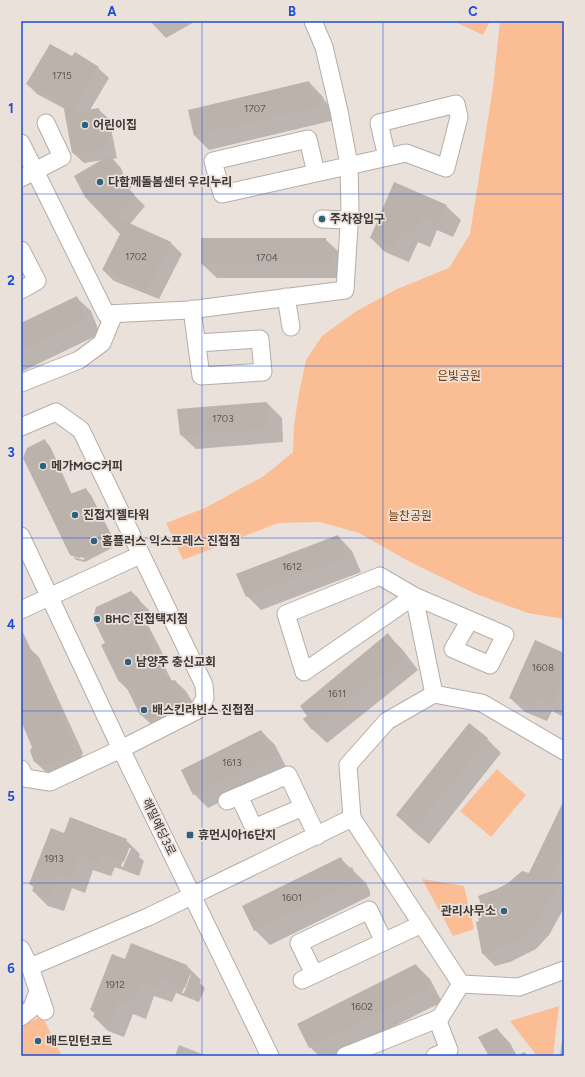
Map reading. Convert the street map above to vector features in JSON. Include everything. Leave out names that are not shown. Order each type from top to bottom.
[{"type":"street","points":[[21,143],[28,175],[106,314],[192,309],[345,290],[349,220],[349,165],[339,111],[324,47],[314,21]]},
{"type":"street","points":[[316,173],[308,139],[214,161],[222,194],[406,153],[446,168],[459,117],[456,104],[379,123],[387,157]]},
{"type":"street","points":[[28,175],[62,157],[46,123]]},
{"type":"street","points":[[322,219],[349,220]]},
{"type":"street","points":[[21,250],[37,281],[21,290]]},
{"type":"street","points":[[286,297],[291,328]]},
{"type":"street","points":[[192,309],[197,343]]},
{"type":"street","points":[[21,383],[79,360],[102,344],[114,314]]},
{"type":"street","points":[[21,426],[56,412],[81,430],[204,685],[205,698],[198,710],[121,749],[50,782],[25,778],[21,769]]},
{"type":"street","name":"해밀예당3로","points":[[21,536],[121,749],[270,1056]]},
{"type":"street","points":[[21,610],[140,554]]},
{"type":"street","points":[[414,596],[304,672],[286,614],[380,576],[414,596],[470,620]]},
{"type":"street","points":[[414,596],[434,694]]},
{"type":"street","points":[[461,984],[352,818],[348,765],[387,721],[434,694],[482,703],[564,751]]},
{"type":"street","points":[[303,807],[254,828],[233,799],[288,775],[317,836]]},
{"type":"street","points":[[30,967],[148,917],[352,818]]},
{"type":"street","points":[[384,942],[370,910],[299,943],[308,977],[384,942],[422,924]]},
{"type":"street","points":[[21,949],[30,967],[46,1011]]},
{"type":"street","points":[[461,984],[519,987],[564,970]]},
{"type":"street","points":[[356,1054],[440,1018],[461,984]]},
{"type":"street","points":[[21,1017],[32,1008],[38,991]]},
{"type":"street","points":[[435,1056],[449,1050],[437,1019]]},
{"type":"green space","points":[[453,21],[490,21],[483,35]]},
{"type":"green space","name":"은빛공원","points":[[500,21],[564,21],[564,619],[528,613],[476,594],[412,563],[359,533],[320,522],[278,523],[183,560],[166,523],[205,508],[264,476],[293,452],[294,425],[306,360],[322,336],[355,312],[397,289],[449,268],[470,234],[493,87]]},
{"type":"green space","points":[[497,769],[526,795],[491,837],[460,811]]},
{"type":"green space","points":[[422,879],[464,886],[474,929],[453,936]]},
{"type":"green space","points":[[559,1006],[553,1056],[537,1056],[510,1021]]},
{"type":"green space","name":"배드민턴코트","points":[[42,1016],[62,1056],[21,1056],[21,1026]]},
{"type":"building","points":[[50,44],[72,56],[75,52],[99,67],[72,112],[99,108],[108,148],[72,153],[63,104],[26,84]]},
{"type":"building","points":[[309,81],[312,94],[318,93],[321,106],[194,136],[188,110]]},
{"type":"building","points":[[110,155],[113,164],[122,175],[118,178],[134,194],[116,217],[171,242],[147,289],[102,270],[120,234],[85,197],[74,176]]},
{"type":"building","points":[[394,182],[447,205],[439,224],[423,217],[415,233],[403,228],[395,248],[370,238]]},
{"type":"building","points":[[201,238],[326,238],[326,251],[332,251],[332,264],[201,264]]},
{"type":"building","points":[[77,296],[86,319],[21,351],[21,323]]},
{"type":"building","points":[[267,402],[269,428],[180,435],[177,409]]},
{"type":"building","name":"진접지젤타워","points":[[45,439],[70,494],[86,488],[111,536],[107,543],[79,558],[70,555],[23,458],[27,448]]},
{"type":"building","points":[[338,535],[347,557],[246,597],[236,574]]},
{"type":"building","points":[[131,591],[139,599],[142,612],[138,613],[155,645],[150,647],[168,681],[175,680],[186,697],[186,702],[151,719],[140,715],[123,680],[119,682],[101,645],[105,643],[93,619],[96,607]]},
{"type":"building","points":[[21,628],[73,742],[68,755],[48,764],[34,762],[30,751],[32,747],[21,721]]},
{"type":"building","points":[[388,633],[404,656],[312,730],[303,719],[307,716],[300,706]]},
{"type":"building","points":[[535,640],[564,653],[564,677],[552,704],[537,698],[533,708],[509,698]]},
{"type":"building","points":[[469,723],[488,738],[414,830],[396,815]]},
{"type":"building","points":[[261,730],[274,755],[193,795],[181,770]]},
{"type":"building","name":"관리사무소","points":[[564,800],[564,850],[549,882],[557,886],[537,923],[524,937],[497,950],[482,954],[476,922],[479,921],[477,909],[482,907],[478,896],[508,883],[522,871],[529,873]]},
{"type":"building","points":[[70,817],[127,839],[125,844],[130,846],[124,862],[100,853],[97,863],[79,856],[71,879],[58,874],[49,897],[32,891],[34,886],[29,884],[51,828],[64,833]]},
{"type":"building","points":[[341,857],[347,870],[352,867],[356,876],[356,882],[254,931],[242,906]]},
{"type":"building","points":[[131,943],[187,965],[185,970],[191,972],[185,988],[161,979],[158,989],[140,982],[132,1005],[118,1000],[110,1024],[93,1017],[95,1012],[90,1010],[112,954],[125,959]]},
{"type":"building","points":[[416,964],[428,988],[309,1048],[297,1024]]},
{"type":"building","points":[[497,1028],[512,1056],[489,1056],[478,1037]]},
{"type":"place","name":"어린이집","points":[[85,125]]},
{"type":"place","name":"다함께돌봄센터 우리누리","points":[[100,182]]},
{"type":"place","name":"주차장입구","points":[[322,219]]},
{"type":"place","name":"메가MGC커피","points":[[43,466]]},
{"type":"place","name":"진접지젤타워","points":[[75,515]]},
{"type":"place","name":"홈플러스 익스프레스 진접점","points":[[94,541]]},
{"type":"place","name":"BHC 진접택지점","points":[[97,619]]},
{"type":"place","name":"남양주 충신교회","points":[[128,662]]},
{"type":"place","name":"배스킨라빈스 진접점","points":[[144,710]]},
{"type":"place","name":"휴먼시아16단지","points":[[190,835]]},
{"type":"place","name":"관리사무소","points":[[504,911]]},
{"type":"place","name":"배드민턴코트","points":[[38,1041]]},
{"type":"park label","name":"늘찬공원","points":[[410,516]]}]
